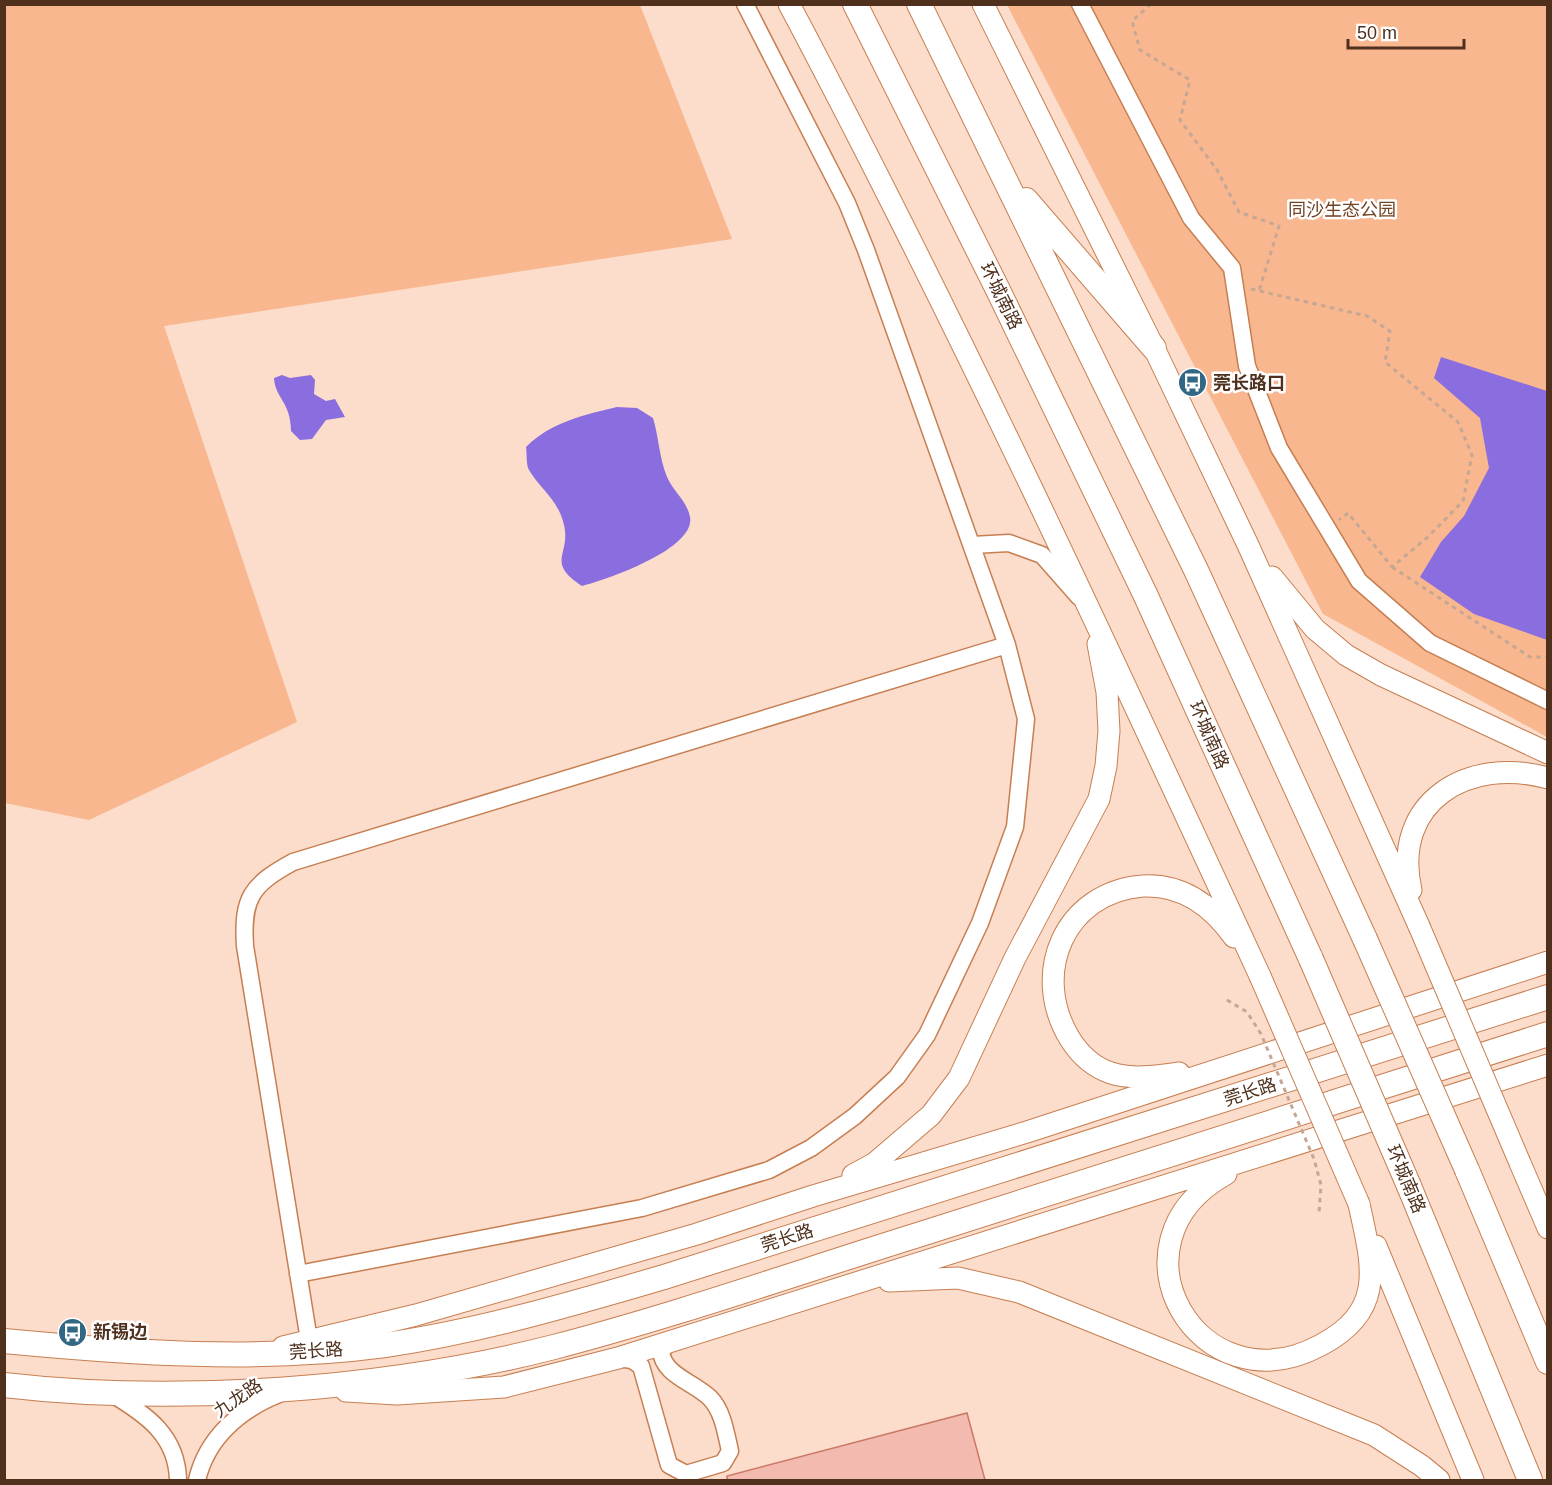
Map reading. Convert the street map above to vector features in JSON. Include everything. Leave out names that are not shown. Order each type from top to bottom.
[{"type":"highway","name":"环城南路","points":[[855,4],[998,290],[1145,594],[1311,959],[1409,1186],[1530,1480]]},
{"type":"highway","points":[[919,4],[1196,570],[1365,939],[1467,1170],[1548,1362]]},
{"type":"highway","points":[[1003,174],[1154,348]]},
{"type":"highway","name":"莞长路","points":[[4,1341],[119,1352],[256,1354],[385,1345],[544,1312],[664,1277],[1548,997]]},
{"type":"highway","name":"莞长路","points":[[4,1385],[111,1394],[294,1388],[401,1376],[552,1347],[1202,1146],[1548,1034]]},
{"type":"main road","points":[[789,4],[946,310],[1092,611],[1260,976],[1359,1204],[1473,1480]]},
{"type":"main road","points":[[983,4],[1154,348],[1248,545],[1419,926],[1548,1228]]},
{"type":"main road","points":[[1248,545],[1285,595],[1315,629],[1346,656],[1381,675],[1548,753]]},
{"type":"main road","points":[[813,1196],[875,1163],[931,1115],[959,1078],[1015,958],[1099,799],[1106,766],[1109,731],[1107,692],[1092,611]]},
{"type":"main road","points":[[1419,926],[1406,860],[1409,840],[1417,821],[1429,803],[1445,789],[1483,774],[1508,771],[1548,778]]},
{"type":"main road","points":[[1242,1062],[1158,1076],[1135,1077],[1112,1074],[1094,1066],[1077,1051],[1064,1029],[1056,1007],[1054,960],[1062,939],[1074,919],[1091,904],[1129,888],[1152,886],[1187,893],[1203,903],[1229,931],[1260,976]]},
{"type":"main road","points":[[256,1354],[416,1315],[697,1233],[1027,1132],[1544,963]]},
{"type":"main road","points":[[294,1388],[397,1394],[504,1387],[618,1358],[1548,1065]]},
{"type":"main road","points":[[1276,1152],[1234,1170],[1206,1187],[1184,1210],[1170,1238],[1168,1257],[1174,1296],[1183,1316],[1194,1331],[1212,1345],[1254,1361],[1271,1361],[1310,1352],[1348,1327],[1370,1293],[1373,1277],[1359,1204]]},
{"type":"main road","points":[[1520,1163],[1548,1204]]},
{"type":"main road","points":[[846,1285],[928,1278],[958,1278],[1019,1292],[1374,1435],[1422,1466],[1439,1480]]},
{"type":"street","points":[[298,1274],[630,1210],[718,1187],[770,1170],[811,1148],[855,1116],[897,1077],[927,1035],[980,922],[1015,827],[1026,719],[1007,645],[866,249],[847,203],[745,4]]},
{"type":"street","points":[[1080,4],[1191,218],[1232,267],[1247,366],[1279,447],[1359,580],[1430,644],[1548,701]]},
{"type":"street","points":[[972,545],[1009,543],[1042,555],[1092,611]]},
{"type":"street","points":[[309,1340],[245,946],[244,923],[248,899],[266,876],[293,862],[1007,645]]},
{"type":"street","points":[[618,1358],[632,1360],[641,1366],[669,1465],[686,1474],[723,1463],[730,1451],[724,1424],[711,1399],[672,1372],[661,1359],[661,1350],[672,1341]]},
{"type":"street","name":"九龙路","points":[[196,1480],[200,1466],[217,1435],[262,1401],[294,1388]]},
{"type":"street","points":[[111,1394],[144,1413],[165,1433],[178,1467],[178,1480]]},
{"type":"path","points":[[1151,4],[1132,21],[1140,50],[1190,80],[1180,120],[1217,170],[1239,212],[1279,226],[1259,291]]},
{"type":"path","points":[[1235,286],[1367,316],[1390,331],[1385,362],[1458,422],[1472,455],[1463,501],[1429,536],[1392,567]]},
{"type":"path","points":[[1328,529],[1348,513],[1392,567],[1530,657],[1548,657]]},
{"type":"path","points":[[1227,1000],[1247,1012],[1261,1034],[1314,1159],[1321,1185],[1319,1213]]},
{"type":"green space","points":[[4,5],[640,5],[732,239],[164,326],[297,722],[89,820],[5,803]]},
{"type":"green space","name":"同沙生态公园","points":[[1007,5],[1547,5],[1547,737],[1323,614]]},
{"type":"shaded area","points":[[1441,357],[1547,391],[1547,640],[1474,614],[1420,577],[1441,542],[1464,516],[1489,468],[1480,418],[1434,378]]},
{"type":"shaded area","points":[[282,375],[290,378],[311,375],[315,380],[314,394],[326,401],[335,399],[345,417],[326,420],[312,439],[300,440],[291,431],[286,407],[275,385],[274,378]]},
{"type":"shaded area","points":[[617,407],[637,408],[653,418],[667,477],[683,501],[690,517],[688,529],[665,551],[647,561],[582,586],[571,578],[562,564],[565,544],[564,525],[558,508],[529,470],[526,447],[557,425]]},
{"type":"building","points":[[967,1413],[985,1480],[727,1480],[727,1476]]},
{"type":"place","name":"莞长路口","points":[[1192,383]]},
{"type":"place","name":"新锡边","points":[[72,1332]]}]
